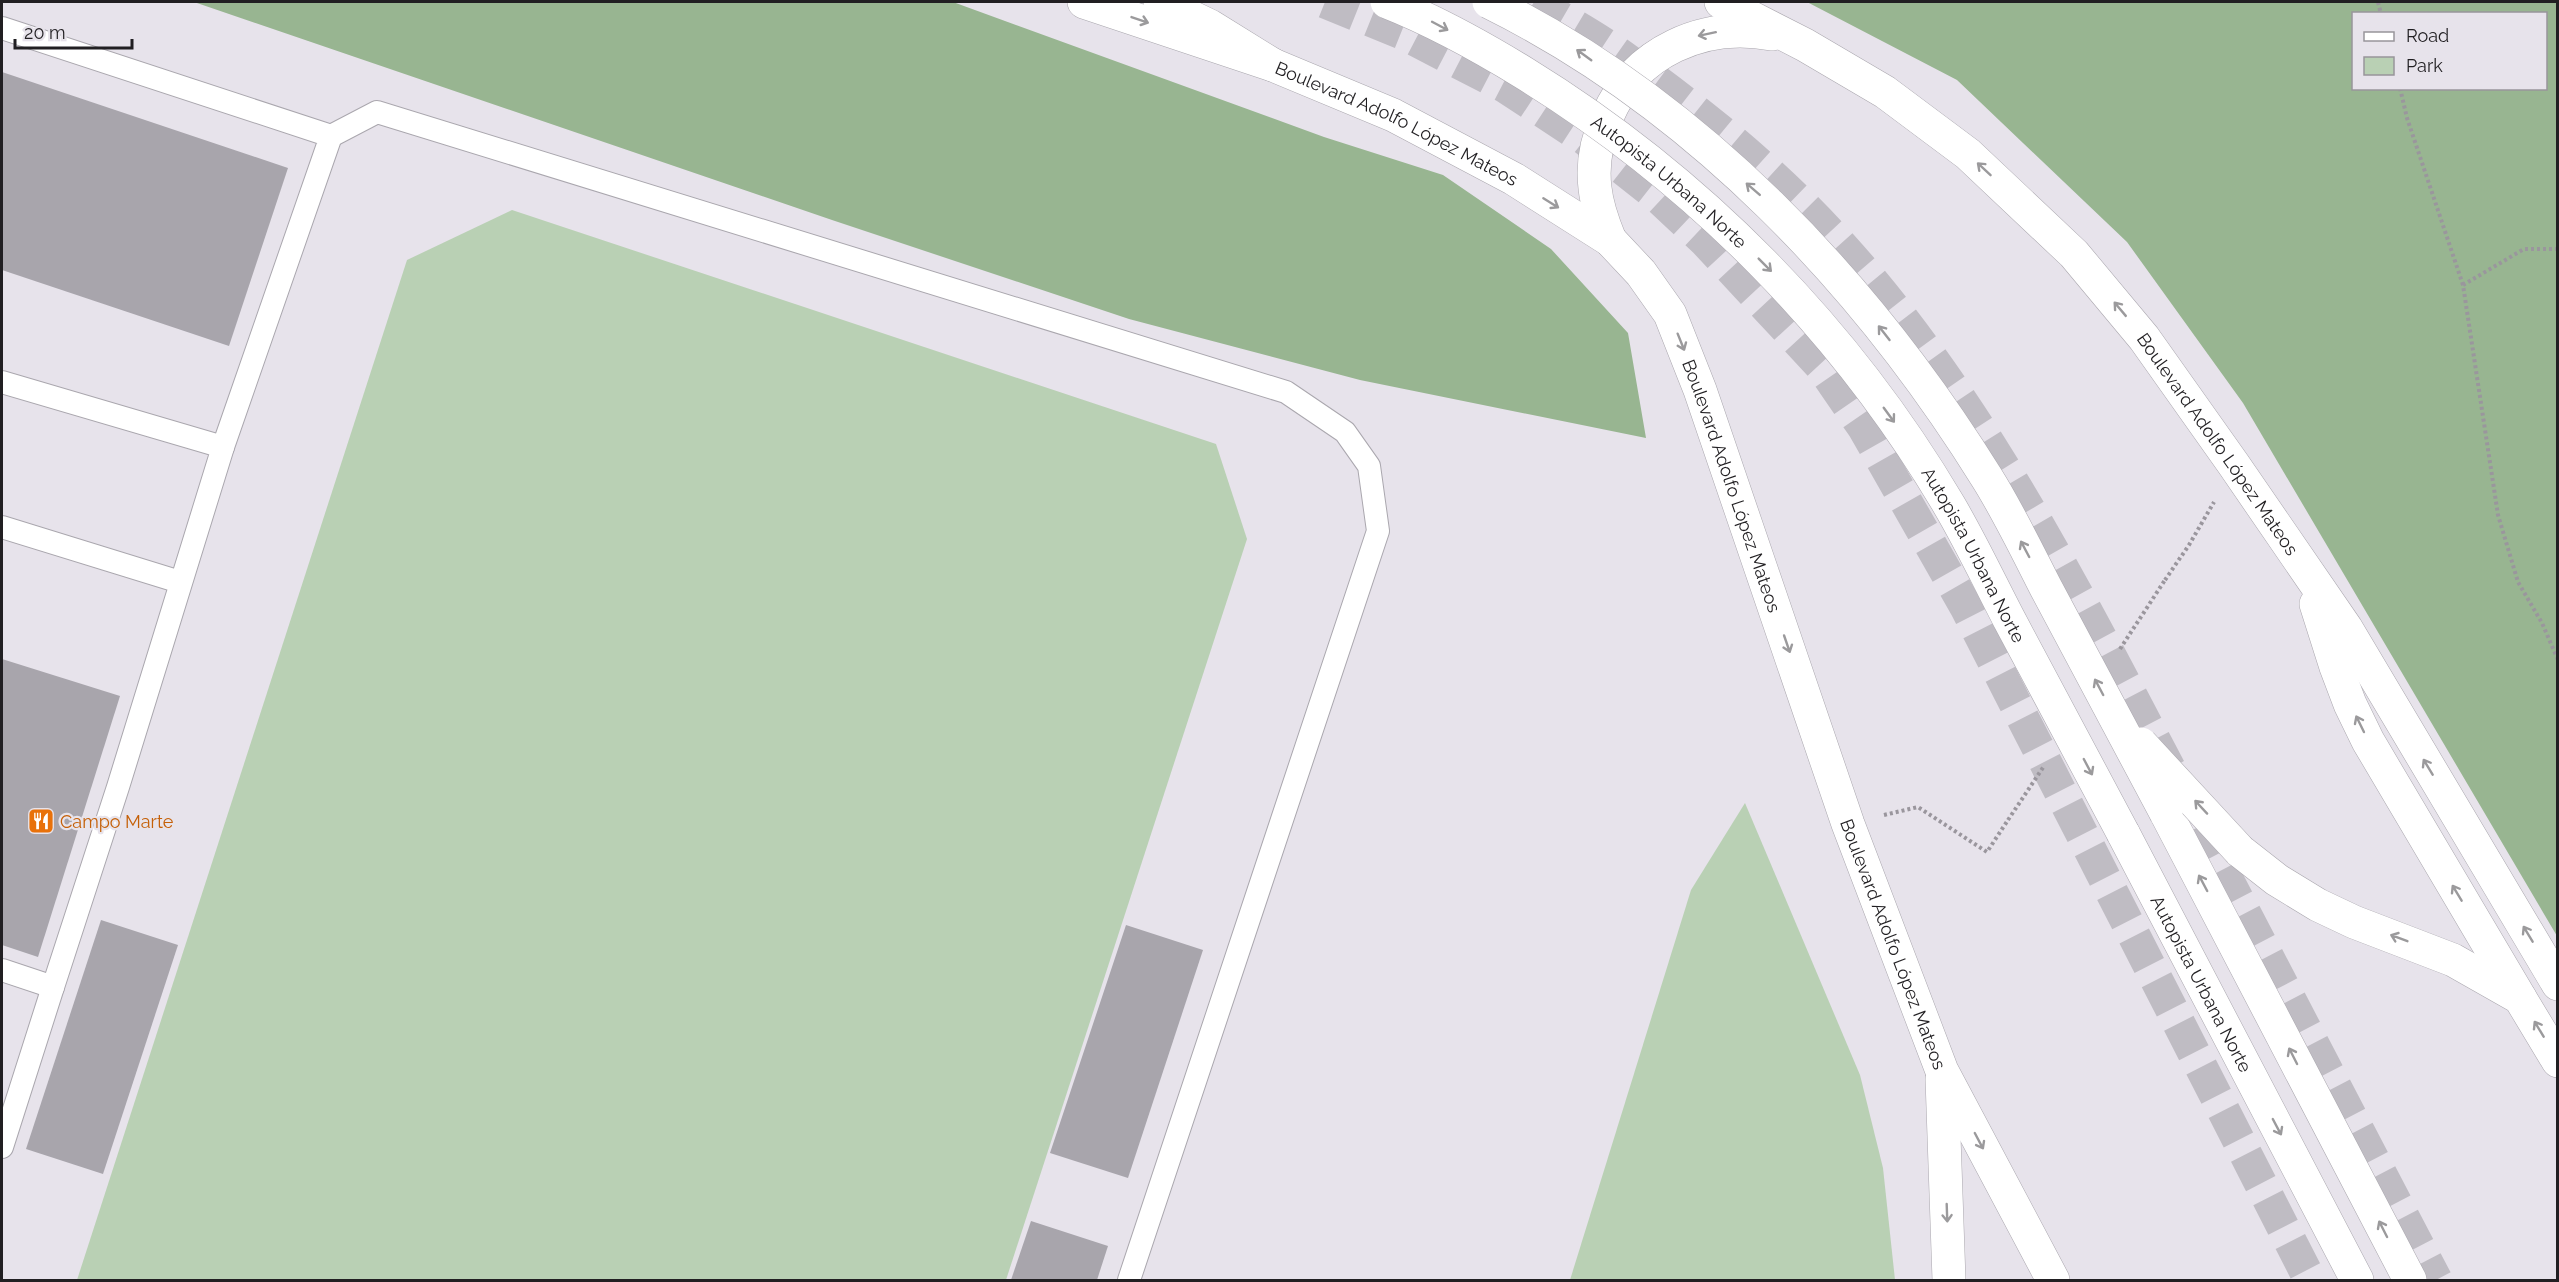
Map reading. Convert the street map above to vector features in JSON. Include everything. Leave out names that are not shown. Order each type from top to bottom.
[{"type":"main road","name":"Boulevard Adolfo López Mateos","points":[[1084,2],[1274,65],[1393,115],[1514,179],[1610,240],[1641,273],[1670,314],[1700,390],[1848,824],[1942,1071],[2053,1281]]},
{"type":"main road","points":[[1160,2],[1210,26],[1274,65]]},
{"type":"main road","name":"Autopista Urbana Norte","points":[[1387,2],[1412,12],[1493,54],[1578,106],[1644,156],[1727,227],[1803,304],[1847,356],[1907,440],[1950,506],[2358,1281]]},
{"type":"main road","points":[[1489,2],[1570,45],[1681,126],[1767,201],[1850,289],[1937,400],[1989,481],[2410,1281]]},
{"type":"main road","name":"Boulevard Adolfo López Mateos","points":[[1721,2],[1804,45],[1885,92],[1968,154],[2074,254],[2144,338],[2346,628],[2558,984]]},
{"type":"main road","points":[[1610,240],[1600,214],[1595,186],[1595,158],[1601,130],[1612,104],[1628,81],[1648,62],[1671,46],[1724,30],[1752,30],[1779,35],[1804,45]]},
{"type":"main road","points":[[2299,559],[2347,695],[2368,741],[2558,1061]]},
{"type":"main road","points":[[2114,715],[2240,850],[2277,880],[2318,905],[2354,922],[2453,960],[2520,998]]},
{"type":"main road","points":[[1942,1071],[1949,1281]]},
{"type":"lane","points":[[2,28],[331,136]]},
{"type":"lane","points":[[2,1148],[118,787],[223,447],[331,136],[377,112],[1275,388],[1286,392],[1345,432],[1369,466],[1378,531],[1129,1281]]},
{"type":"lane","points":[[2,382],[223,447]]},
{"type":"lane","points":[[2,527],[180,582]]},
{"type":"lane","points":[[2,970],[53,987]]},
{"type":"path","points":[[2400,90],[2407,118],[2463,285],[2498,515],[2518,582],[2542,623],[2558,660]]},
{"type":"path","points":[[2463,285],[2524,249],[2558,249]]},
{"type":"path","points":[[2165,580],[2189,545],[2234,465]]},
{"type":"path","points":[[1848,824],[1918,807],[1987,852],[2008,820]]},
{"type":"green space","points":[[194,2],[953,2],[1324,137],[1443,175],[1551,249],[1628,333],[1646,438],[1360,380],[1129,319]]},
{"type":"green space","points":[[1807,2],[2557,2],[2557,936],[2243,403],[2127,242],[1957,80]]},
{"type":"green space","points":[[512,210],[1216,444],[1247,539],[1006,1280],[77,1280],[407,260]]},
{"type":"green space","points":[[1745,803],[1860,1075],[1883,1168],[1895,1280],[1570,1280],[1691,890]]},
{"type":"building","points":[[2,72],[288,168],[229,346],[2,270]]},
{"type":"building","name":"Campo Marte","points":[[2,659],[120,696],[38,957],[2,945]]},
{"type":"building","points":[[101,920],[178,945],[103,1174],[26,1149]]},
{"type":"building","points":[[1126,925],[1203,950],[1128,1178],[1050,1153]]},
{"type":"building","points":[[1031,1221],[1108,1246],[1097,1280],[1011,1280]]},
{"type":"tunnel","points":[[1325,2],[1402,33],[1504,86],[1585,139],[1655,194],[1705,241],[1822,367],[1864,428],[1966,607],[2310,1280]]},
{"type":"tunnel","points":[[1534,2],[1601,42],[1651,77],[1736,144],[1790,192],[1840,244],[1890,303],[1937,365],[2021,496],[2060,564],[2436,1280]]},
{"type":"place","name":"Campo Marte","points":[[41,821]]}]
